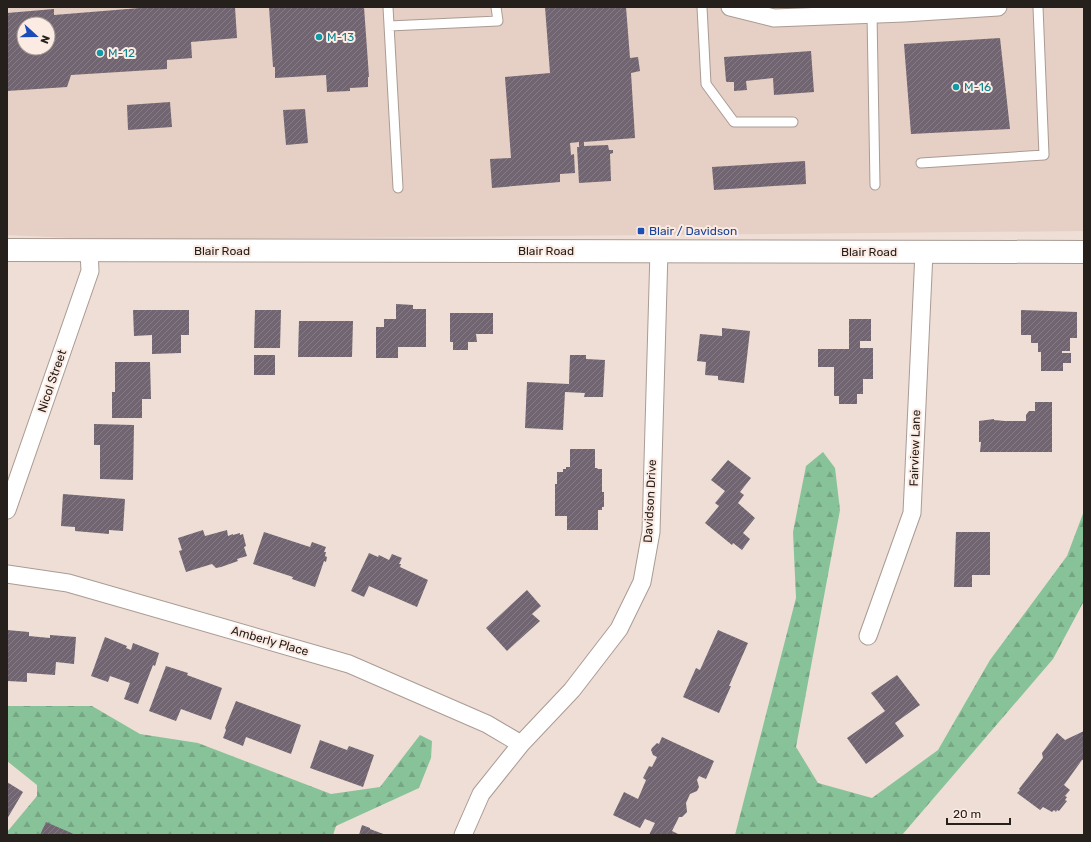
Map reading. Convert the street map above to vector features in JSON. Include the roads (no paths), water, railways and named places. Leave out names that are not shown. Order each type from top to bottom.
[{"type":"street","points":[[730,7],[774,18],[998,7]]},
{"type":"street","name":"Blair Road","points":[[7,250],[1084,252]]},
{"type":"street","name":"Nicol Street","points":[[7,510],[90,271],[89,251]]},
{"type":"street","name":"Davidson Drive","points":[[463,835],[481,794],[520,744],[572,690],[619,629],[642,582],[651,532],[659,251]]},
{"type":"street","name":"Fairview Lane","points":[[868,636],[912,513],[924,252]]},
{"type":"street","name":"Amberly Place","points":[[7,574],[68,583],[349,664],[487,724],[520,744]]},
{"type":"lane","points":[[388,7],[398,188]]},
{"type":"lane","points":[[389,26],[498,21],[496,7]]},
{"type":"lane","points":[[702,7],[706,84],[734,122],[793,122]]},
{"type":"lane","points":[[922,163],[1044,156],[1038,7]]},
{"type":"lane","points":[[872,14],[875,185]]},
{"type":"place","name":"M-13","points":[[319,37]]},
{"type":"place","name":"M-12","points":[[100,53]]},
{"type":"place","name":"M-16","points":[[956,87]]},
{"type":"place","name":"Blair / Davidson","points":[[641,231]]}]
